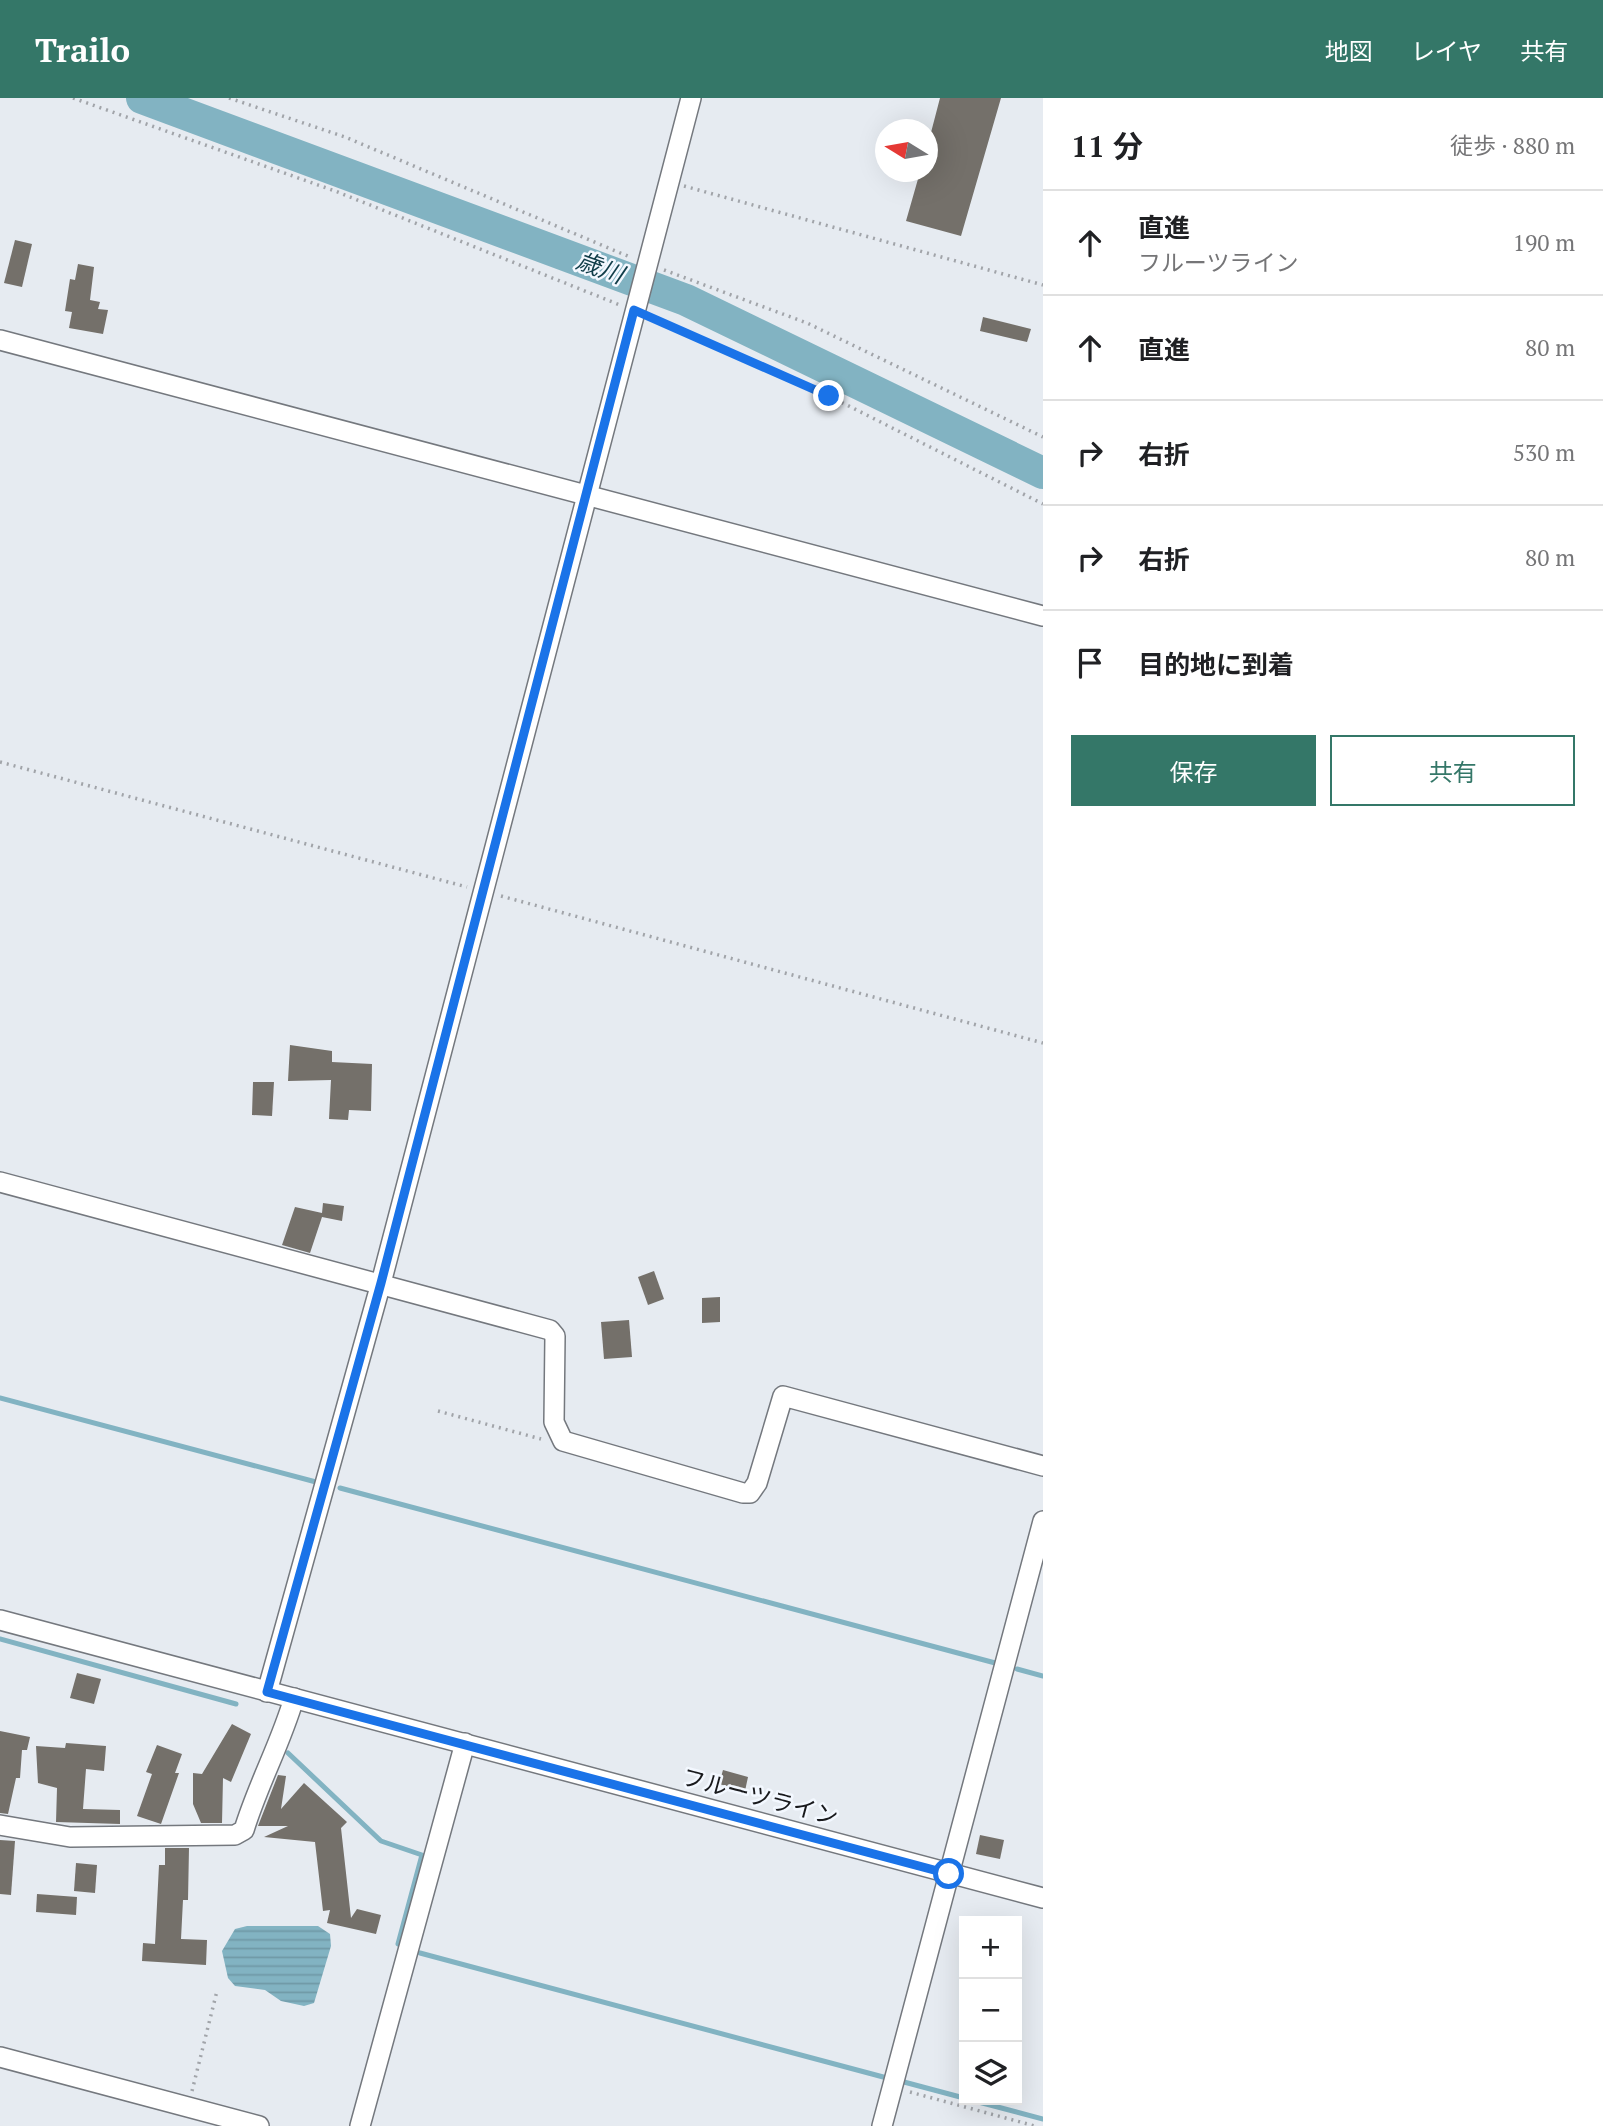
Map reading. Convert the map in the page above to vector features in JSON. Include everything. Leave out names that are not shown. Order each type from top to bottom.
[{"type":"street","points":[[267,1692],[381,1283],[588,496],[644,268],[691,98]]},
{"type":"street","points":[[0,340],[1043,617]]},
{"type":"street","points":[[0,1182],[550,1330],[555,1336],[554,1422],[559,1435],[571,1444],[750,1493],[757,1483],[783,1396],[1043,1466]]},
{"type":"street","points":[[882,2126],[1043,1521]]},
{"type":"street","name":"フルーツライン","points":[[0,1620],[1043,1898]]},
{"type":"street","points":[[0,1825],[70,1837],[235,1835],[244,1830],[257,1787],[283,1736],[294,1698]]},
{"type":"street","points":[[360,2126],[465,1742]]},
{"type":"street","points":[[0,2057],[260,2126]]},
{"type":"path","points":[[73,98],[335,191],[635,307],[829,396],[1043,504]]},
{"type":"path","points":[[229,98],[345,137],[644,268],[807,323],[1043,437]]},
{"type":"path","points":[[669,181],[1043,285]]},
{"type":"path","points":[[0,762],[1043,1044]]},
{"type":"path","points":[[438,1411],[548,1440],[559,1435]]},
{"type":"path","points":[[188,2107],[217,1991]]},
{"type":"path","points":[[898,2089],[1035,2126]]},
{"type":"water","points":[[247,1926],[318,1926],[330,1934],[331,1946],[314,2003],[304,2006],[281,2001],[265,1990],[235,1986],[228,1978],[222,1951],[235,1929]]},
{"type":"building","points":[[940,98],[1001,98],[961,236],[906,221],[917,182],[938,182],[938,119],[935,119]]},
{"type":"building","points":[[15,240],[32,244],[22,287],[4,283]]},
{"type":"building","points":[[78,264],[94,267],[90,300],[100,302],[98,309],[108,310],[103,334],[69,328],[72,312],[65,311],[70,279],[75,280]]},
{"type":"building","points":[[983,317],[1031,329],[1027,342],[980,331]]},
{"type":"building","points":[[290,1045],[332,1051],[332,1062],[372,1064],[371,1111],[349,1110],[348,1120],[329,1119],[331,1080],[288,1081]]},
{"type":"building","points":[[253,1082],[274,1082],[272,1116],[252,1115]]},
{"type":"building","points":[[323,1203],[344,1206],[342,1221],[322,1217],[310,1253],[282,1245],[295,1207],[322,1213]]},
{"type":"building","points":[[654,1271],[664,1299],[648,1305],[638,1277]]},
{"type":"building","points":[[720,1297],[720,1322],[702,1323],[702,1298]]},
{"type":"building","points":[[629,1320],[632,1357],[604,1359],[601,1322]]},
{"type":"building","points":[[77,1673],[101,1679],[94,1704],[70,1698]]},
{"type":"building","points":[[232,1724],[251,1734],[231,1782],[223,1778],[222,1823],[201,1823],[193,1804],[193,1773],[202,1774]]},
{"type":"building","points":[[0,1731],[30,1737],[27,1750],[22,1750],[20,1778],[16,1778],[8,1814],[0,1813]]},
{"type":"building","points":[[66,1743],[106,1746],[104,1771],[86,1769],[83,1809],[120,1810],[120,1824],[56,1822],[57,1788],[38,1783],[36,1746],[65,1748]]},
{"type":"building","points":[[157,1745],[182,1754],[175,1773],[179,1773],[161,1824],[137,1816],[152,1774],[146,1772]]},
{"type":"building","points":[[723,1770],[748,1777],[745,1791],[719,1784]]},
{"type":"building","points":[[278,1775],[286,1776],[281,1809],[304,1783],[347,1822],[341,1828],[351,1918],[357,1909],[381,1915],[376,1934],[327,1923],[330,1910],[323,1911],[315,1842],[264,1837],[288,1826],[258,1826]]},
{"type":"building","points":[[980,1835],[1004,1840],[1000,1859],[976,1854]]},
{"type":"building","points":[[0,1840],[15,1841],[11,1895],[0,1894]]},
{"type":"building","points":[[165,1848],[189,1848],[188,1900],[183,1900],[181,1939],[207,1940],[206,1965],[142,1961],[143,1943],[155,1944],[159,1865],[165,1865]]},
{"type":"building","points":[[76,1863],[97,1865],[95,1893],[74,1891]]},
{"type":"building","points":[[37,1894],[77,1897],[76,1915],[36,1912]]},
{"type":"waterway","name":"歳川","points":[[142,98],[686,300],[1043,473]]},
{"type":"waterway","points":[[0,1398],[316,1482]]},
{"type":"waterway","points":[[340,1488],[999,1664]]},
{"type":"waterway","points":[[0,1639],[236,1704]]},
{"type":"waterway","points":[[1017,1669],[1043,1676]]},
{"type":"waterway","points":[[288,1753],[381,1841],[422,1855],[398,1944]]},
{"type":"waterway","points":[[420,1953],[887,2078]]},
{"type":"waterway","points":[[904,2082],[959,2097]]},
{"type":"waterway","points":[[990,2105],[1043,2119]]},
{"type":"route","points":[[829,396],[634,310],[588,496],[381,1283],[267,1692],[465,1742],[949,1874]]}]
